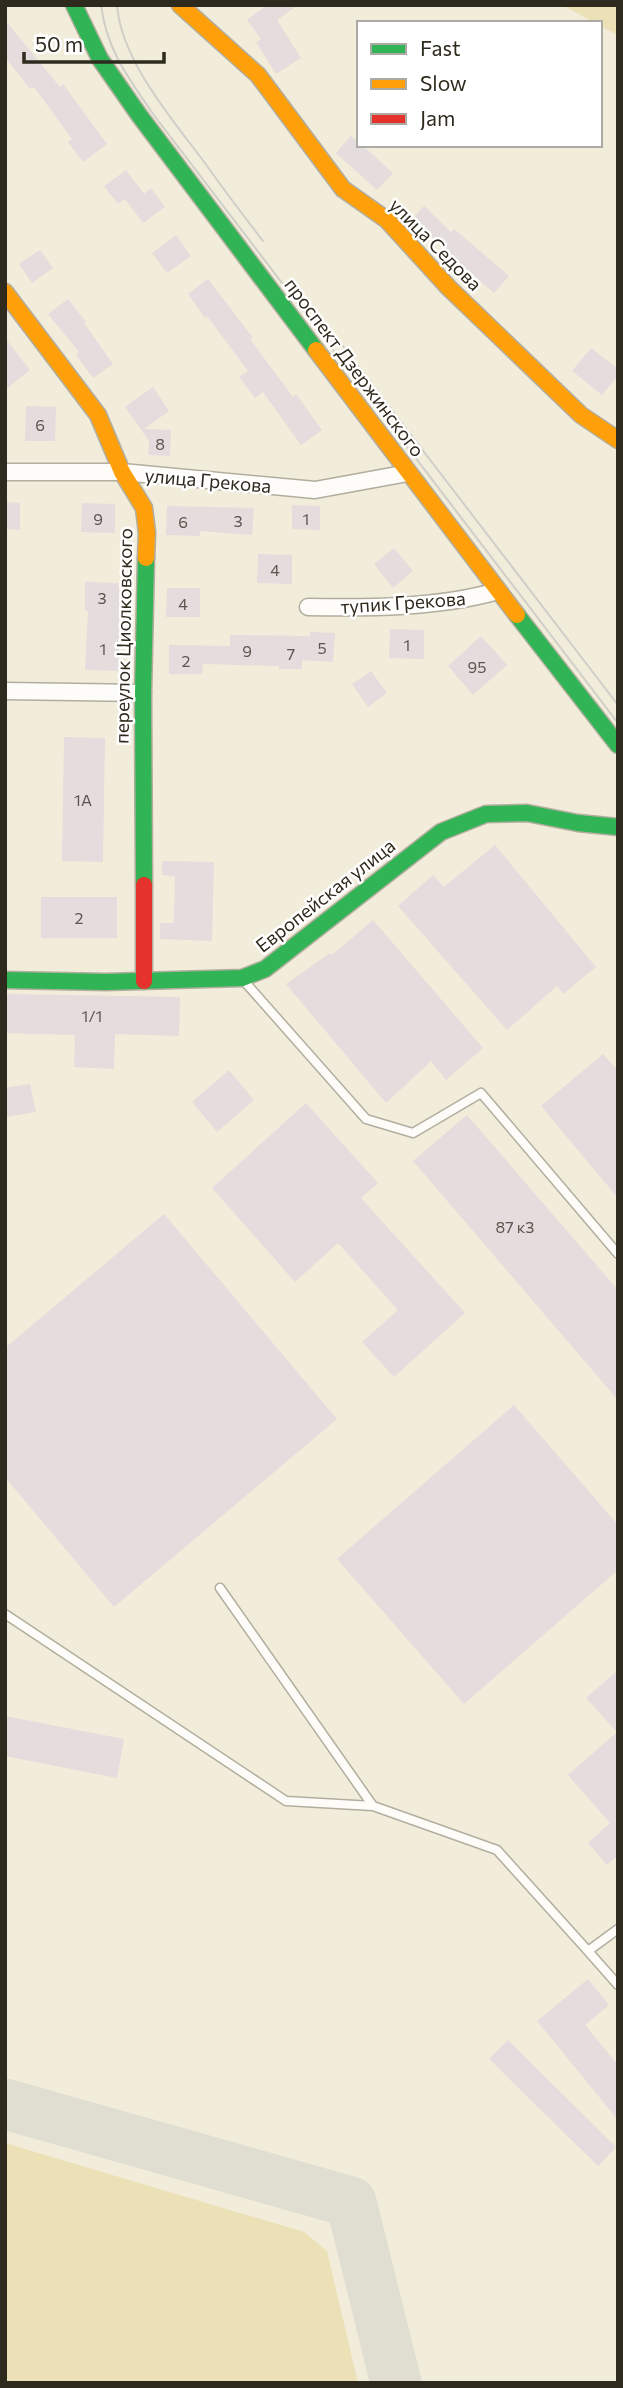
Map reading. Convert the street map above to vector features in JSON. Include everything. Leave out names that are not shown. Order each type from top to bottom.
[{"type":"street","name":"проспект Дзержинского","points":[[74,5],[100,60],[139,115],[408,473],[618,745]]},
{"type":"street","name":"улица Седова","points":[[180,5],[258,75],[343,189],[387,220],[449,288],[581,415],[618,440]]},
{"type":"street","name":"переулок Циолковского","points":[[5,292],[98,415],[122,472],[144,508],[147,533],[143,693],[145,981]]},
{"type":"street","name":"улица Грекова","points":[[5,471],[122,472],[316,490],[408,473]]},
{"type":"street","name":"тупик Грекова","points":[[308,607],[374,608],[478,597],[498,591]]},
{"type":"street","points":[[5,691],[143,693]]},
{"type":"street","name":"Европейская улица","points":[[5,980],[145,981],[242,978],[265,970],[441,832],[486,814],[527,813],[578,824],[618,827]]},
{"type":"lane","points":[[242,978],[366,1119],[413,1133],[481,1093],[618,1254]]},
{"type":"lane","points":[[220,1588],[373,1806]]},
{"type":"lane","points":[[5,1614],[286,1801],[373,1806],[497,1850],[618,1985]]},
{"type":"lane","points":[[588,1951],[618,1929]]},
{"type":"shaded area","points":[[562,5],[618,5],[618,35],[602,27],[602,21],[591,21]]},
{"type":"shaded area","points":[[5,2143],[304,2232],[327,2251],[358,2383],[5,2383]]},
{"type":"building","points":[[267,5],[298,5],[277,20],[301,58],[276,74],[256,42],[261,39],[247,20]]},
{"type":"building","points":[[5,20],[60,87],[63,84],[107,144],[83,162],[68,142],[72,139],[34,87],[30,89],[5,57]]},
{"type":"building","points":[[351,136],[357,140],[357,147],[364,147],[393,173],[377,190],[336,153]]},
{"type":"building","points":[[126,170],[144,194],[151,188],[165,207],[143,223],[125,199],[118,204],[104,186]]},
{"type":"building","points":[[424,206],[451,232],[454,229],[509,276],[494,293],[411,220]]},
{"type":"building","points":[[176,235],[191,256],[167,273],[152,253]]},
{"type":"building","points":[[40,250],[53,268],[32,283],[19,264]]},
{"type":"building","points":[[208,279],[293,397],[296,394],[322,430],[301,445],[263,392],[255,398],[239,377],[248,371],[188,294]]},
{"type":"building","points":[[68,299],[113,364],[93,378],[76,355],[79,352],[48,314]]},
{"type":"building","points":[[5,338],[30,370],[5,390]]},
{"type":"building","points":[[591,348],[618,369],[618,375],[602,395],[572,371]]},
{"type":"building","points":[[153,387],[169,411],[144,429],[171,430],[170,456],[148,455],[149,441],[125,407]]},
{"type":"building","points":[[26,406],[56,407],[55,441],[25,441]]},
{"type":"building","points":[[5,502],[20,503],[20,530],[5,529]]},
{"type":"building","points":[[82,503],[115,504],[115,533],[81,532]]},
{"type":"building","points":[[292,505],[320,506],[320,530],[292,529]]},
{"type":"building","points":[[167,506],[254,508],[252,535],[200,531],[200,536],[166,535]]},
{"type":"building","points":[[394,548],[413,571],[393,588],[374,564]]},
{"type":"building","points":[[258,554],[292,555],[292,584],[257,583]]},
{"type":"building","points":[[85,582],[119,583],[119,671],[85,670],[88,611],[85,611]]},
{"type":"building","points":[[167,588],[200,588],[200,617],[166,617]]},
{"type":"building","points":[[390,629],[424,630],[424,659],[389,658]]},
{"type":"building","points":[[310,632],[335,633],[333,662],[302,660],[302,669],[203,664],[202,674],[169,674],[169,645],[230,646],[230,635],[310,636]]},
{"type":"building","points":[[481,636],[507,665],[473,695],[448,666]]},
{"type":"building","points":[[371,671],[387,693],[368,707],[352,684]]},
{"type":"building","points":[[64,737],[105,738],[103,862],[62,861]]},
{"type":"building","points":[[495,845],[596,967],[563,994],[557,986],[507,1030],[398,906],[433,875],[444,887]]},
{"type":"building","points":[[162,861],[214,862],[212,941],[160,939],[160,923],[174,923],[175,876],[162,875]]},
{"type":"building","points":[[41,897],[117,897],[117,938],[41,938]]},
{"type":"building","points":[[373,920],[483,1048],[446,1080],[431,1061],[386,1103],[286,984],[330,953],[332,955]]},
{"type":"building","points":[[5,994],[180,997],[179,1036],[115,1034],[114,1069],[74,1067],[75,1035],[5,1033]]},
{"type":"building","points":[[603,1054],[618,1071],[618,1198],[541,1106]]},
{"type":"building","points":[[229,1070],[254,1100],[217,1132],[192,1102]]},
{"type":"building","points":[[30,1084],[36,1112],[5,1117],[5,1088]]},
{"type":"building","points":[[306,1103],[378,1183],[361,1198],[465,1313],[394,1377],[362,1342],[398,1310],[338,1243],[295,1282],[212,1188]]},
{"type":"building","points":[[467,1115],[618,1290],[618,1400],[413,1161]]},
{"type":"building","points":[[164,1214],[337,1419],[114,1607],[5,1477],[5,1348]]},
{"type":"building","points":[[514,1405],[618,1525],[618,1570],[464,1704],[337,1559]]},
{"type":"building","points":[[618,1670],[618,1855],[607,1865],[588,1843],[610,1823],[568,1775],[617,1732],[586,1698]]},
{"type":"building","points":[[5,1716],[124,1739],[117,1778],[5,1756]]},
{"type":"building","points":[[588,1979],[609,2005],[585,2025],[618,2065],[618,2120],[537,2021]]},
{"type":"building","points":[[508,2040],[616,2147],[598,2166],[489,2059]]},
{"type":"taxiway","points":[[5,2104],[351,2202],[396,2383]]},
{"type":"tram line","points":[[101,5],[113,50],[153,114],[618,723]]},
{"type":"tram line","points":[[117,5],[127,46],[149,86],[263,241]]},
{"type":"tram line","points":[[339,341],[618,705]]},
{"type":"traffic: fast","points":[[74,5],[100,59],[139,115],[316,350]]},
{"type":"traffic: fast","points":[[144,885],[143,693],[146,558]]},
{"type":"traffic: fast","points":[[517,615],[618,745]]},
{"type":"traffic: fast","points":[[5,980],[106,982],[242,978],[265,969],[441,832],[486,814],[527,813],[578,823],[618,827]]},
{"type":"traffic: slow","points":[[180,5],[258,75],[343,189],[387,220],[449,288],[581,415],[618,440]]},
{"type":"traffic: slow","points":[[5,292],[98,415],[122,472],[144,508],[146,558]]},
{"type":"traffic: slow","points":[[316,350],[517,615]]},
{"type":"traffic: jam","points":[[144,885],[144,981]]}]
